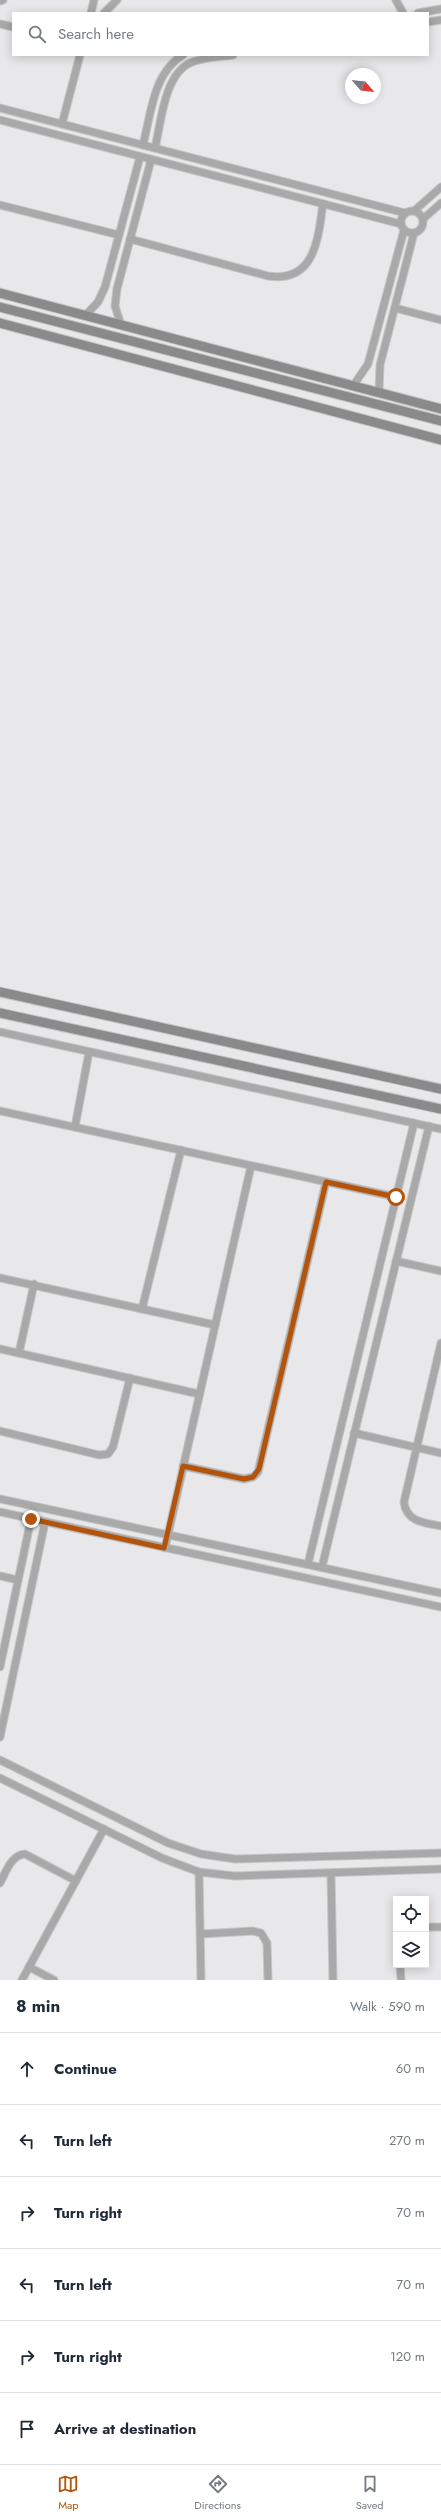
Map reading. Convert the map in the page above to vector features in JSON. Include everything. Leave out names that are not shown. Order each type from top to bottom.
[{"type":"street","points":[[91,12],[94,0]]},
{"type":"street","points":[[105,12],[117,0]]},
{"type":"street","points":[[396,0],[402,12]]},
{"type":"street","points":[[424,12],[441,9]]},
{"type":"street","points":[[429,22],[441,20]]},
{"type":"street","points":[[0,24],[12,27]]},
{"type":"street","points":[[62,124],[80,56]]},
{"type":"street","points":[[143,145],[158,86],[164,72],[173,61],[181,56]]},
{"type":"street","points":[[155,148],[169,89],[177,73],[192,62],[227,56]]},
{"type":"street","points":[[0,108],[405,213],[414,211],[441,187]]},
{"type":"street","points":[[0,120],[323,204],[402,227],[414,233]]},
{"type":"street","points":[[85,316],[98,302],[105,287],[140,157]]},
{"type":"street","points":[[120,325],[115,306],[116,289],[151,160]]},
{"type":"street","points":[[423,219],[441,203]]},
{"type":"street","points":[[0,204],[119,234]]},
{"type":"street","points":[[130,239],[268,276],[290,276],[300,271],[313,253],[317,243],[323,204]]},
{"type":"street","points":[[379,393],[380,365],[414,233],[422,226],[423,219],[420,214],[414,211]]},
{"type":"street","points":[[353,386],[368,364],[405,213]]},
{"type":"street","points":[[105,287],[116,289]]},
{"type":"street","points":[[0,293],[441,409]]},
{"type":"street","points":[[0,307],[441,421]]},
{"type":"street","points":[[395,308],[441,320]]},
{"type":"street","points":[[0,323],[441,440]]},
{"type":"street","points":[[0,992],[441,1089]]},
{"type":"street","points":[[0,1012],[441,1109]]},
{"type":"street","points":[[0,1032],[441,1129]]},
{"type":"street","points":[[75,1127],[89,1052]]},
{"type":"street","points":[[0,1111],[396,1197]]},
{"type":"street","points":[[308,1564],[414,1123]]},
{"type":"street","points":[[322,1567],[429,1126]]},
{"type":"street","points":[[142,1309],[181,1150]]},
{"type":"street","points":[[164,1548],[251,1166]]},
{"type":"street","points":[[183,1466],[244,1479],[250,1478],[258,1472],[326,1182]]},
{"type":"street","points":[[396,1261],[441,1271]]},
{"type":"street","points":[[0,1278],[34,1284],[215,1325]]},
{"type":"street","points":[[19,1353],[34,1284]]},
{"type":"street","points":[[441,1343],[404,1506],[408,1515],[415,1520],[441,1526]]},
{"type":"street","points":[[0,1349],[199,1394]]},
{"type":"street","points":[[0,1431],[105,1455],[113,1447],[130,1378]]},
{"type":"street","points":[[354,1433],[441,1453]]},
{"type":"street","points":[[0,1499],[441,1593]]},
{"type":"street","points":[[0,1512],[441,1607]]},
{"type":"street","points":[[0,1667],[31,1519]]},
{"type":"street","points":[[0,1737],[45,1522]]},
{"type":"street","points":[[0,1576],[18,1580]]},
{"type":"street","points":[[0,1760],[168,1843],[201,1854],[235,1859],[441,1853]]},
{"type":"street","points":[[0,1778],[174,1864],[199,1872],[235,1876],[441,1869]]},
{"type":"street","points":[[22,1980],[104,1829]]},
{"type":"street","points":[[0,1883],[12,1860],[18,1855],[25,1854],[76,1881]]},
{"type":"street","points":[[199,1872],[201,1980]]},
{"type":"street","points":[[331,1873],[333,1980]]},
{"type":"street","points":[[429,1927],[441,1927]]},
{"type":"street","points":[[200,1934],[253,1931],[261,1933],[267,1943],[268,1980]]},
{"type":"street","points":[[29,1967],[54,1980]]},
{"type":"street","points":[[400,1968],[401,1980]]},
{"type":"route","points":[[31,1519],[164,1548],[183,1466],[244,1479],[256,1475],[259,1469],[326,1182],[396,1197]]}]
